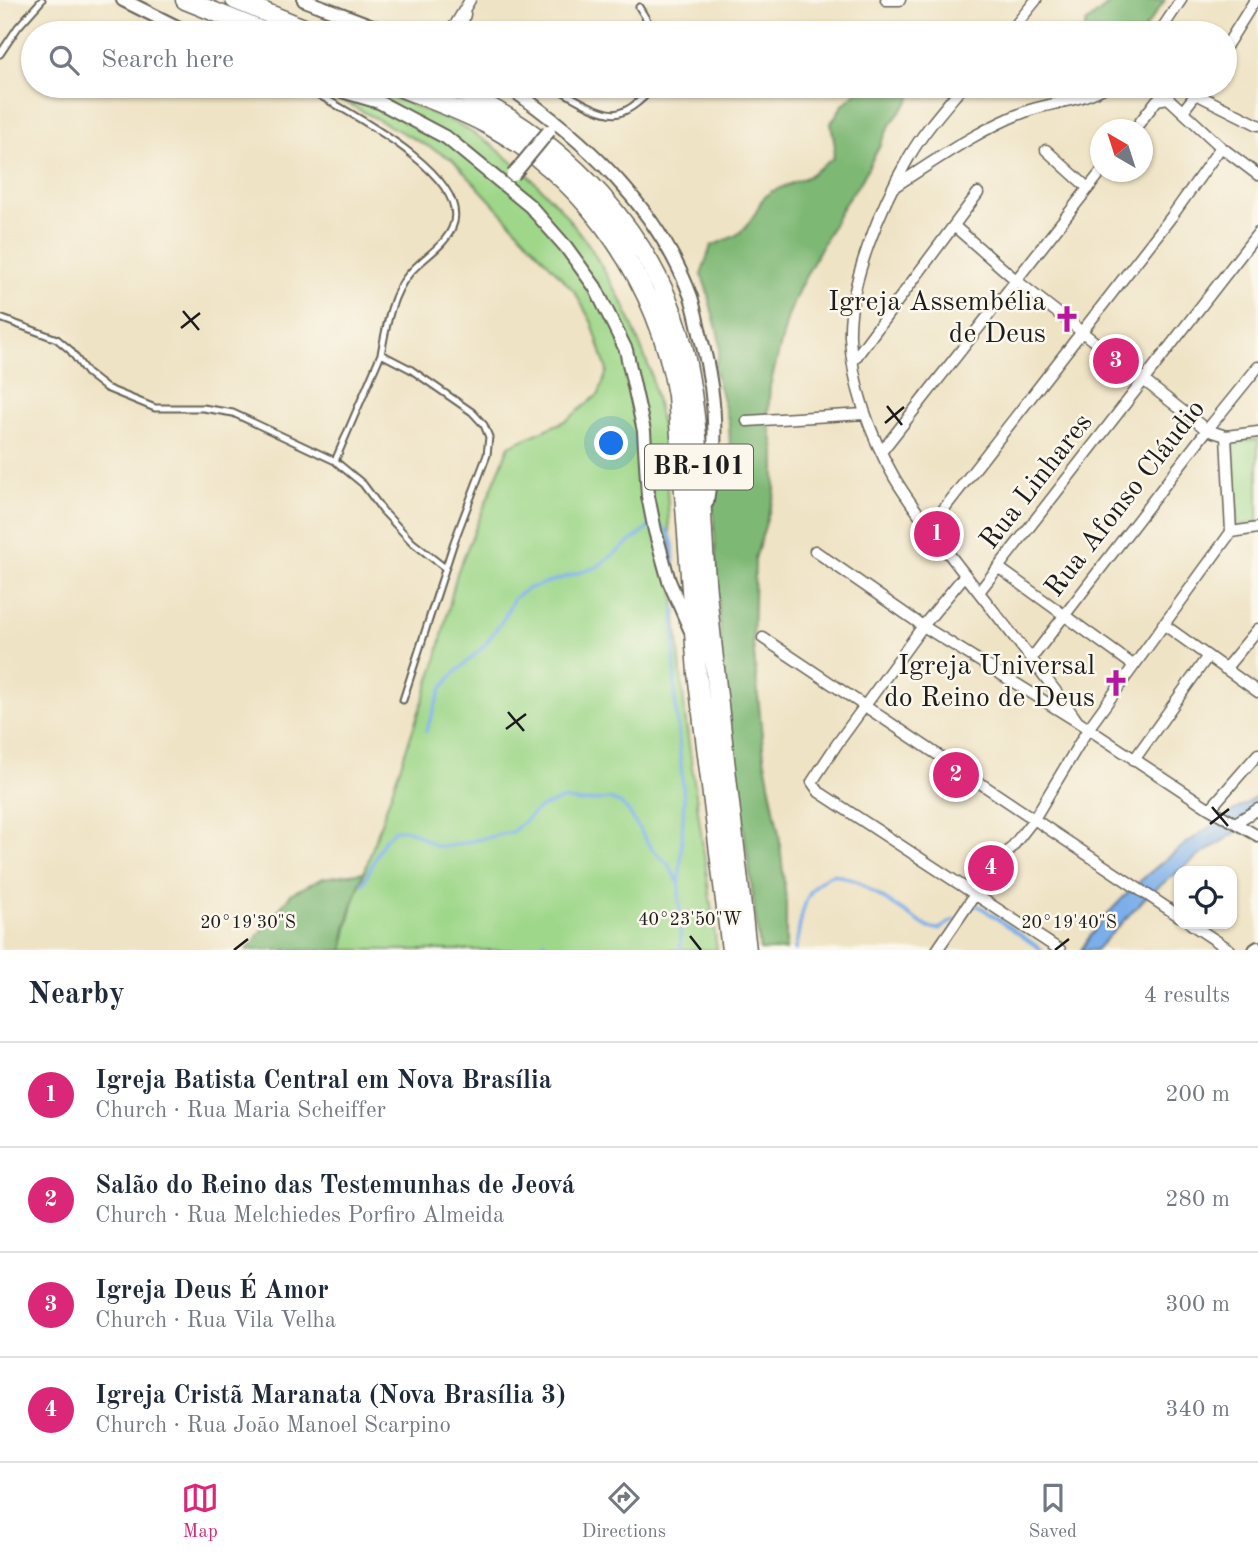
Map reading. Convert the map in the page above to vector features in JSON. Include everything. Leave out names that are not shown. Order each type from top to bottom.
[{"type":"highway","points":[[185,0],[237,21]]},
{"type":"highway","points":[[235,0],[289,21]]},
{"type":"highway","name":"BR-101","points":[[427,98],[471,116],[531,153],[584,201],[635,273],[653,313],[673,370],[681,428],[694,637],[731,950]]},
{"type":"highway","name":"BR-101","points":[[471,98],[510,118],[587,179],[637,240],[660,284],[686,358],[694,409],[715,676],[747,950]]},
{"type":"street","points":[[124,0],[165,21]]},
{"type":"street","points":[[304,0],[359,21]]},
{"type":"street","points":[[886,0],[900,0]]},
{"type":"street","points":[[1019,21],[1036,0]]},
{"type":"street","points":[[1167,21],[1181,0]]},
{"type":"street","points":[[1237,29],[1255,0]]},
{"type":"street","points":[[457,21],[469,1]]},
{"type":"street","points":[[463,21],[469,1]]},
{"type":"street","points":[[366,98],[379,102],[447,138],[509,180],[566,247],[595,287],[626,350],[643,431],[648,496],[655,531],[669,581],[694,637]]},
{"type":"street","points":[[520,98],[629,191],[658,230],[691,298],[709,372],[714,415],[714,453],[703,529]]},
{"type":"street","points":[[953,98],[909,157],[860,269],[851,311],[853,360],[865,414],[893,476],[929,528],[1078,722]]},
{"type":"street","points":[[894,188],[947,152],[1029,111],[1078,98]]},
{"type":"street","points":[[1142,119],[1162,98]]},
{"type":"street","points":[[1168,98],[1221,147],[1258,175]]},
{"type":"street","points":[[1183,111],[1192,98]]},
{"type":"street","points":[[1212,98],[1258,125]]},
{"type":"street","points":[[509,180],[552,126]]},
{"type":"street","points":[[929,528],[1172,216],[1221,147]]},
{"type":"street","points":[[1046,149],[1088,188]]},
{"type":"street","points":[[882,451],[1093,182]]},
{"type":"street","points":[[853,360],[978,193]]},
{"type":"street","points":[[954,226],[1017,281],[1207,430],[1226,436],[1258,432]]},
{"type":"street","name":"Rua Linhares","points":[[979,592],[1258,233]]},
{"type":"street","name":"Rua Afonso Cláudio","points":[[1031,660],[1258,367]]},
{"type":"street","points":[[747,421],[865,414]]},
{"type":"street","points":[[937,950],[976,893],[1034,819],[1088,729],[1231,532],[1226,436]]},
{"type":"street","points":[[1231,532],[1258,528]]},
{"type":"street","points":[[815,551],[923,626],[1078,722],[1210,809],[1258,836]]},
{"type":"street","points":[[999,568],[1133,665]]},
{"type":"street","points":[[965,575],[923,626],[813,777],[813,786],[1060,950]]},
{"type":"street","points":[[1163,624],[1258,692]]},
{"type":"street","points":[[1225,668],[1258,629]]},
{"type":"street","points":[[763,638],[1174,913]]},
{"type":"street","points":[[1134,761],[1208,656]]},
{"type":"street","points":[[1210,809],[1258,754]]},
{"type":"street","points":[[1235,823],[1258,809]]},
{"type":"street","points":[[1198,929],[1230,950]]},
{"type":"lane","points":[[23,21],[42,0]]},
{"type":"lane","points":[[639,7],[648,21]]},
{"type":"lane","points":[[0,54],[21,24]]},
{"type":"lane","points":[[323,98],[421,159],[440,181],[451,201],[455,219],[446,238],[407,275],[399,289],[381,354],[335,461]]},
{"type":"lane","points":[[576,98],[602,112],[617,114],[640,98]]},
{"type":"lane","points":[[0,318],[57,339],[87,373],[106,388],[155,408],[203,408],[233,413],[335,461],[363,484],[383,511],[412,542],[445,568]]},
{"type":"lane","points":[[381,354],[410,369],[472,412],[484,425],[489,437],[487,455],[445,568],[402,700]]},
{"type":"green space","points":[[1114,0],[1165,0],[1150,21],[1088,21]]},
{"type":"green space","points":[[338,98],[395,98],[460,125],[492,145],[528,175],[560,208],[589,245],[624,305],[650,370],[664,437],[672,575],[685,715],[717,950],[344,950],[353,905],[435,665],[457,573],[509,446],[567,420],[599,394],[607,371],[592,323],[575,292],[452,159]]},
{"type":"green space","points":[[850,98],[910,98],[890,125],[863,178],[843,206],[799,289],[788,316],[770,386],[768,415],[775,451],[775,493],[755,559],[753,643],[764,757],[779,834],[786,901],[786,950],[760,950],[722,665],[713,505],[717,482],[730,445],[729,423],[714,367],[718,359],[719,337],[701,275],[711,246],[735,236],[745,228],[761,201],[770,192],[807,177],[833,158],[835,147],[831,123]]},
{"type":"green space","points":[[1258,439],[1258,522],[1238,525],[1233,442]]},
{"type":"green space","points":[[364,872],[348,921],[344,950],[247,950],[292,893],[323,878]]},
{"type":"water","points":[[1258,796],[1258,810],[1243,820],[1235,833],[1186,866],[1174,866],[1174,875],[1148,895],[1096,950],[1081,950],[1097,927],[1137,884],[1210,827]]},
{"type":"waterway","points":[[659,525],[672,540],[673,577]]},
{"type":"waterway","points":[[426,731],[441,690],[484,646],[504,618],[514,598],[527,589],[597,567],[651,526]]},
{"type":"waterway","points":[[674,606],[675,698],[684,800],[679,892],[681,950]]},
{"type":"waterway","points":[[363,884],[384,840],[395,830],[409,830],[436,846],[450,846],[512,832],[539,808],[563,799],[582,802],[609,799],[620,803],[651,848],[668,864],[679,883]]},
{"type":"waterway","points":[[795,950],[808,896],[814,887],[833,874],[856,881],[929,928],[939,929],[954,920]]},
{"type":"waterway","points":[[971,907],[976,905],[982,908],[1042,950]]},
{"type":"waterway","points":[[544,942],[550,950]]},
{"type":"place","name":"Igreja Assembélia de Deus","points":[[1067,319]]},
{"type":"place","name":"Igreja Deus É Amor","points":[[1116,361]]},
{"type":"place","name":"Igreja Batista Central em Nova Brasília","points":[[937,534]]},
{"type":"place","name":"Igreja Universal do Reino de Deus","points":[[1116,683]]},
{"type":"place","name":"Salão do Reino das Testemunhas de Jeová","points":[[956,775]]},
{"type":"place","name":"Igreja Cristã Maranata (Nova Brasília 3)","points":[[991,868]]}]
